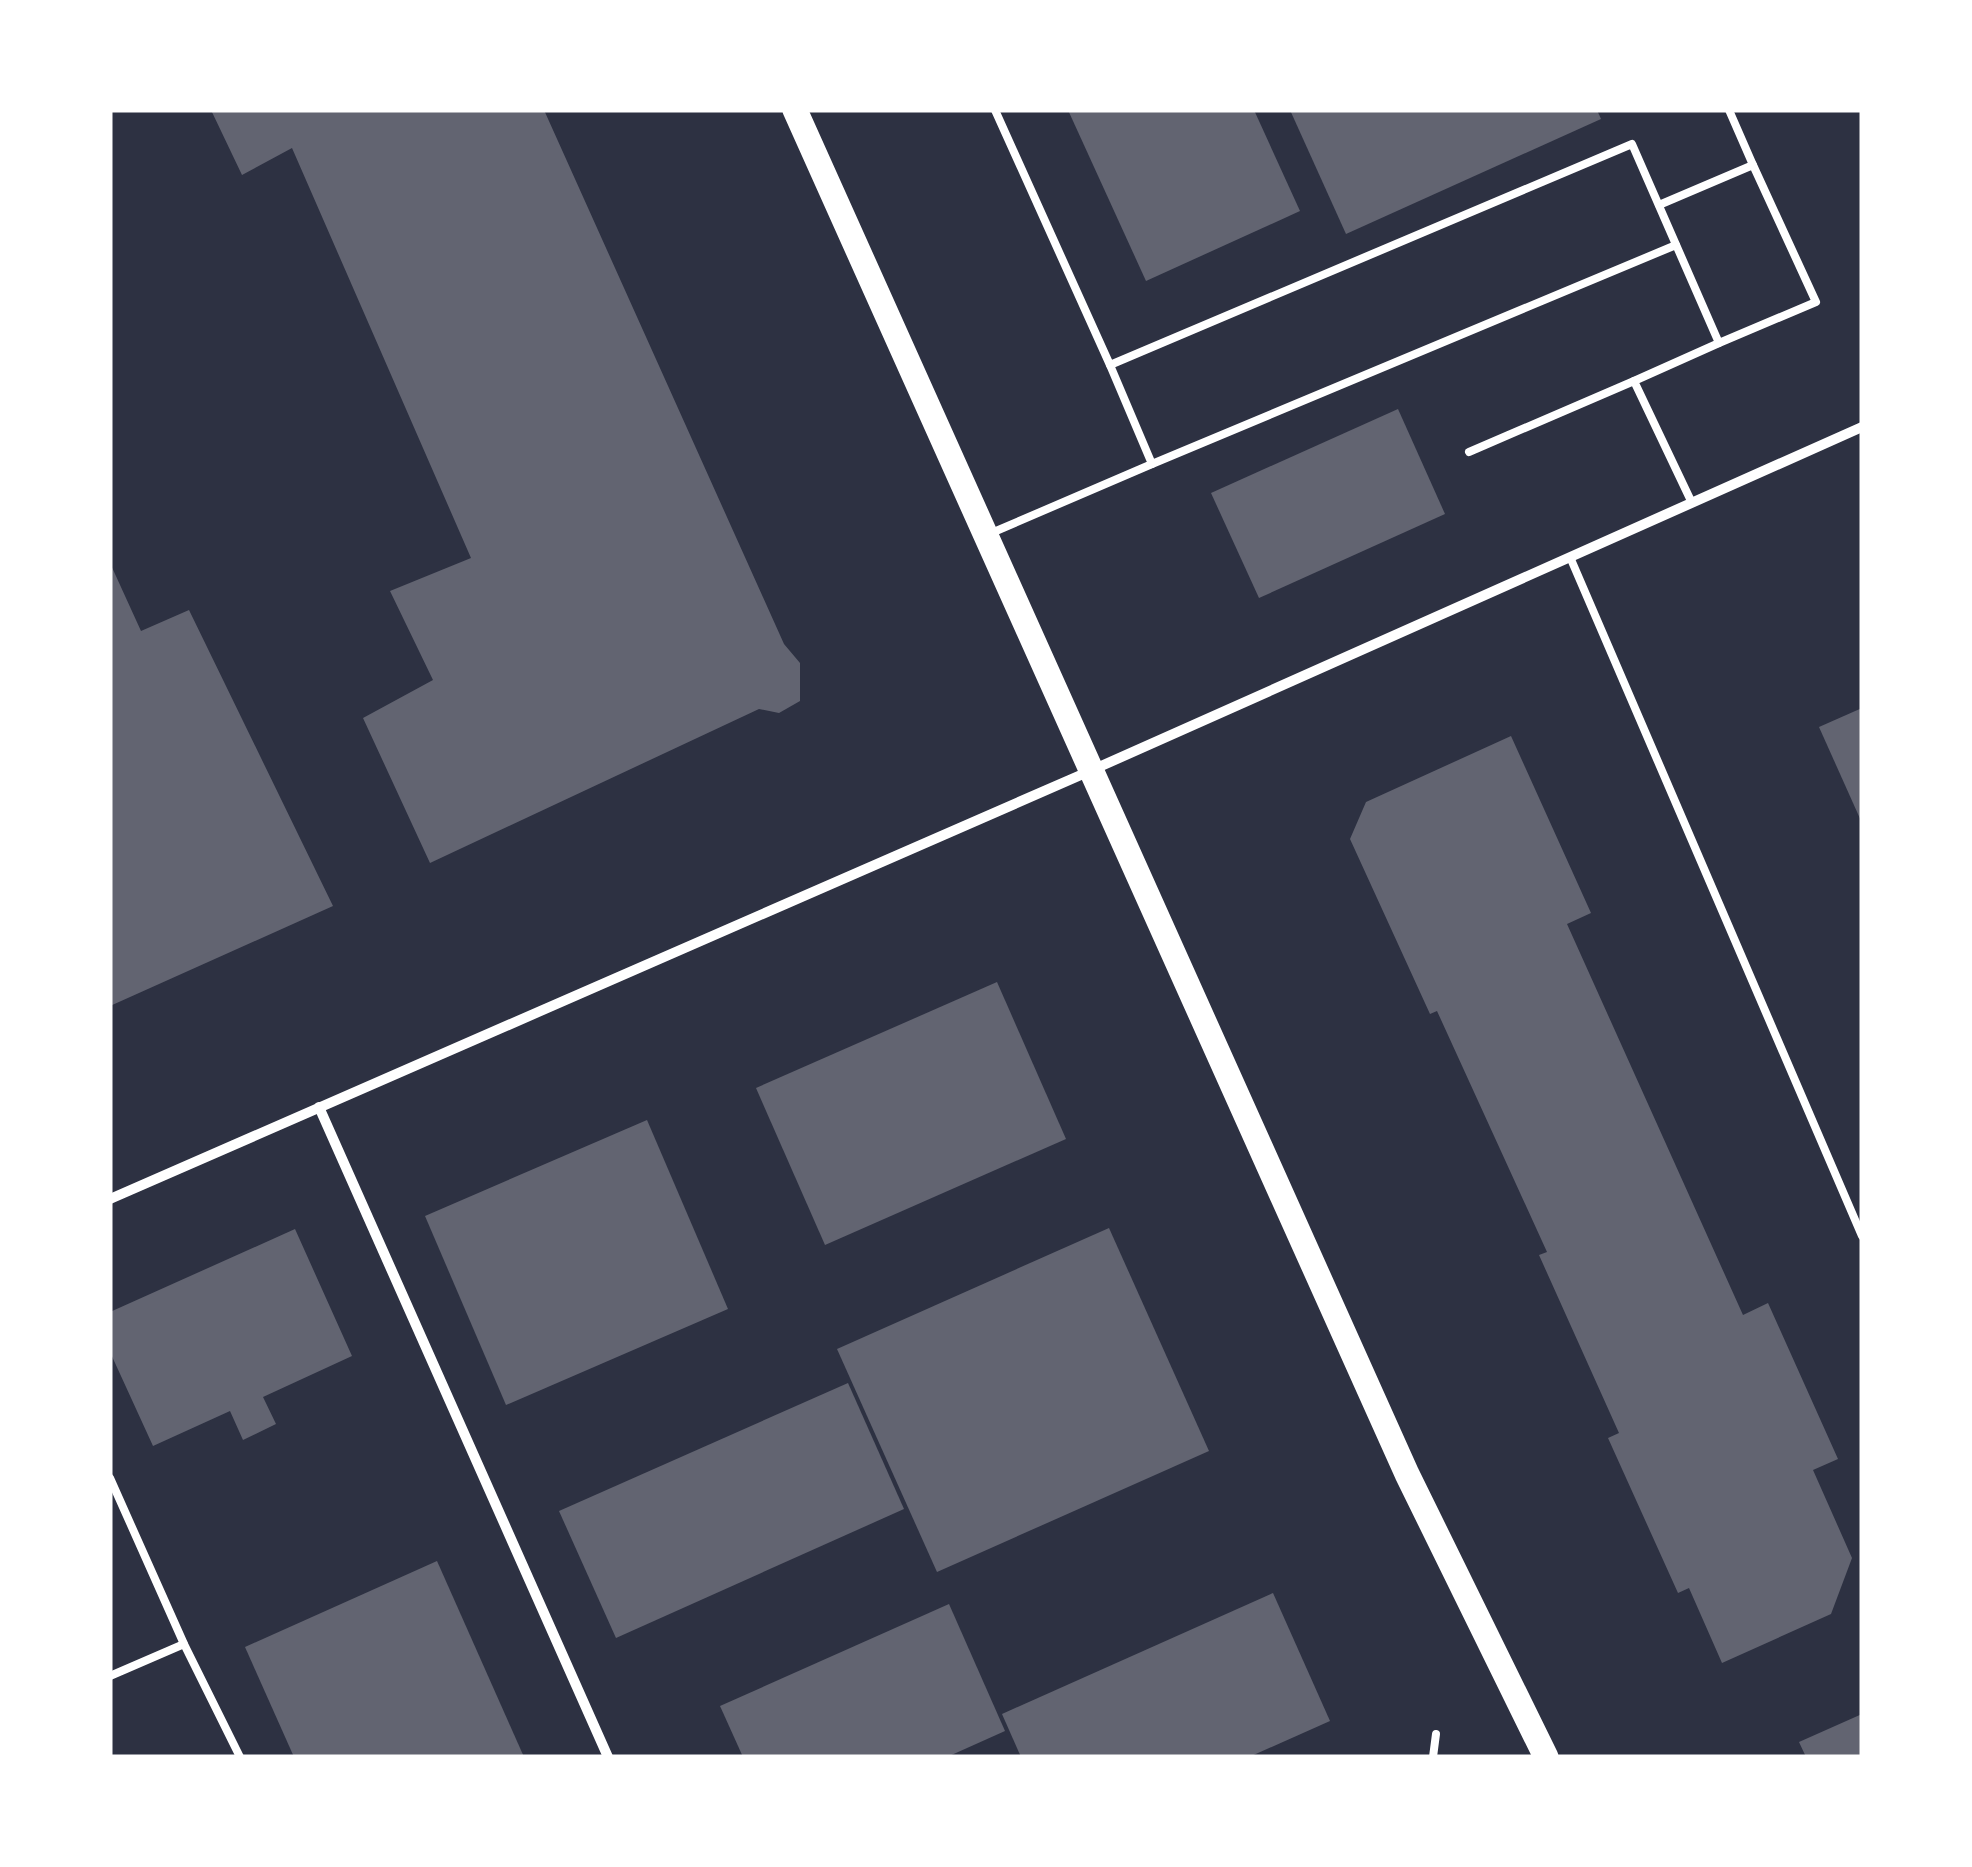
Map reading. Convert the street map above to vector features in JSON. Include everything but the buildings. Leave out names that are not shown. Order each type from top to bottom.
[{"type":"main road","points":[[795,110],[1406,1474],[1546,1757]]},
{"type":"street","points":[[110,1199],[1090,771],[1862,427]]},
{"type":"street","points":[[319,1107],[608,1757]]},
{"type":"lane","points":[[996,110],[1152,464]]},
{"type":"lane","points":[[1469,452],[1816,302],[1729,110]]},
{"type":"lane","points":[[1110,364],[1632,144],[1718,343]]},
{"type":"lane","points":[[1659,205],[1753,165]]},
{"type":"lane","points":[[984,535],[1676,245]]},
{"type":"lane","points":[[1634,381],[1692,503]]},
{"type":"lane","points":[[1570,557],[1862,1236]]},
{"type":"lane","points":[[110,1478],[184,1644],[240,1757]]},
{"type":"lane","points":[[110,1676],[184,1644]]},
{"type":"lane","points":[[1433,1757],[1436,1734]]}]
